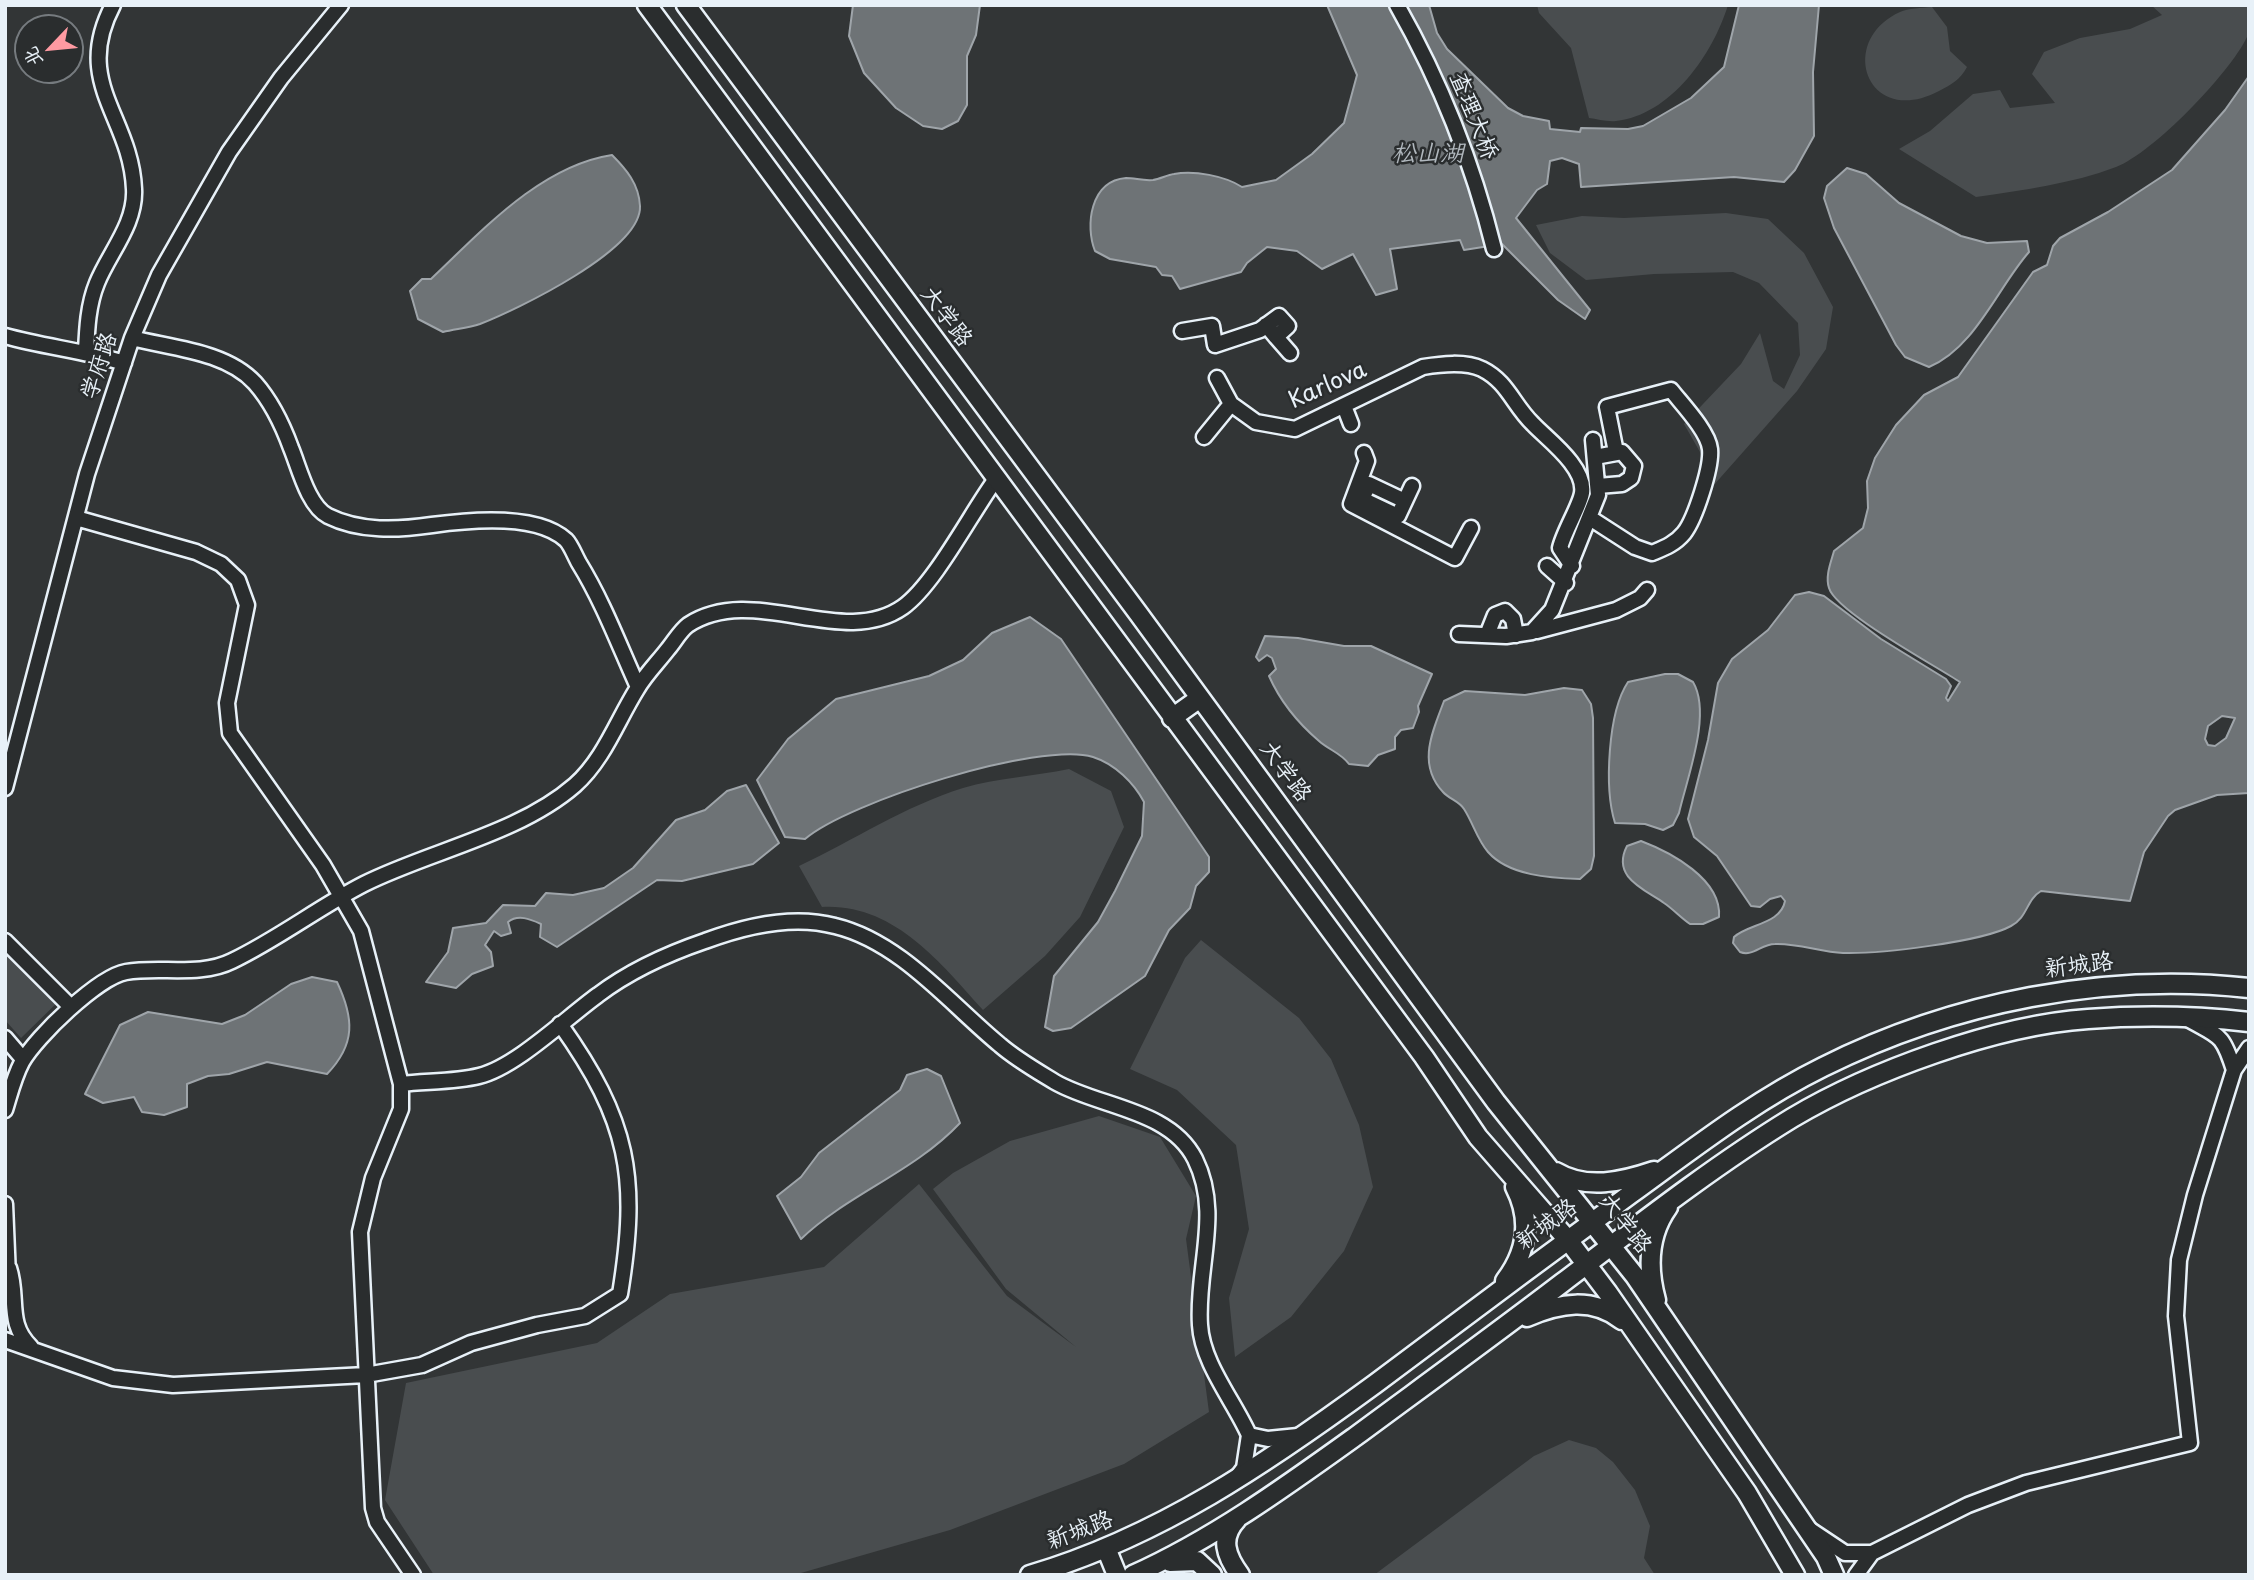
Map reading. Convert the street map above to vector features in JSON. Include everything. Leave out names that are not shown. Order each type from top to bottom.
[{"type":"main road","points":[[647,5],[1503,1166],[1587,1264],[1747,1493],[1795,1575]]},
{"type":"main road","name":"大学路","points":[[686,5],[1545,1163],[1662,1316],[1805,1526],[1834,1575]]},
{"type":"main road","points":[[1172,718],[1200,698]]},
{"type":"main road","name":"新城路","points":[[1030,1575],[1105,1548],[1194,1507],[1233,1483],[1306,1434],[1729,1122],[1811,1073],[1856,1052],[1939,1020],[2048,993],[2085,988],[2178,985],[2249,988]]},
{"type":"main road","points":[[1141,1571],[1239,1517],[1291,1483],[1610,1245],[1794,1117],[1904,1065],[1966,1044],[2086,1019],[2186,1018],[2249,1022]]},
{"type":"main road","points":[[1545,1163],[1564,1177],[1587,1183],[1628,1179],[1670,1165]]},
{"type":"main road","points":[[1488,1300],[1512,1272],[1526,1239],[1521,1202],[1503,1166]]},
{"type":"main road","points":[[1662,1316],[1652,1287],[1650,1252],[1659,1221],[1671,1202]]},
{"type":"main road","points":[[1499,1330],[1544,1310],[1578,1304],[1608,1311],[1631,1328]]},
{"type":"main road","points":[[1239,1517],[1229,1529],[1225,1547],[1240,1575]]},
{"type":"main road","points":[[1105,1548],[1117,1575]]},
{"type":"main road","points":[[1141,1571],[1190,1560],[1203,1564],[1212,1575]]},
{"type":"street","points":[[86,352],[89,312],[96,284],[130,216],[134,193],[132,167],[124,140],[99,78],[97,48],[103,24],[113,5]]},
{"type":"street","name":"学府路","points":[[5,788],[76,518],[132,338],[159,275],[229,152],[281,78],[341,5]]},
{"type":"street","name":"查理大桥","points":[[1397,5],[1462,142],[1494,249]]},
{"type":"street","points":[[1182,331],[1212,326],[1214,345],[1266,325],[1279,316],[1288,326],[1276,337],[1290,353]]},
{"type":"street","points":[[5,336],[51,349],[86,352],[124,363]]},
{"type":"street","points":[[132,338],[202,354],[233,367],[254,382],[285,435],[302,481],[325,515],[353,525],[402,529],[456,522],[528,522],[565,539],[596,591],[638,687]]},
{"type":"street","name":"Karlova","points":[[1231,404],[1256,422],[1296,429],[1335,405],[1423,367],[1446,364],[1479,368],[1503,382],[1532,424],[1550,438],[1571,463],[1583,492],[1560,548],[1572,566]]},
{"type":"street","points":[[1204,437],[1231,404],[1217,378]]},
{"type":"street","points":[[1590,517],[1635,547],[1651,553],[1670,546],[1685,531],[1710,464],[1710,447],[1704,433],[1671,390],[1607,407],[1616,452]]},
{"type":"street","points":[[1335,405],[1351,424]]},
{"type":"street","points":[[1532,632],[1552,610],[1566,583],[1598,495],[1593,440]]},
{"type":"street","points":[[1595,457],[1622,452],[1634,466],[1631,478],[1622,485],[1598,486]]},
{"type":"street","points":[[1364,453],[1367,461],[1361,485],[1351,504],[1455,558],[1471,528]]},
{"type":"street","points":[[5,1110],[23,1059],[71,1007],[103,981],[124,972],[202,969],[231,962],[362,885],[537,810],[576,784],[607,745],[638,687],[686,626],[714,612],[740,608],[814,618],[863,620],[883,617],[901,608],[922,591],[996,479]]},
{"type":"street","points":[[1361,485],[1362,499],[1398,516],[1412,486]]},
{"type":"street","points":[[76,518],[196,552],[221,564],[238,580],[247,605],[227,703],[230,733],[344,897],[361,931],[401,1084],[401,1109],[373,1178],[360,1232],[373,1508],[377,1522],[413,1575]]},
{"type":"street","points":[[1547,566],[1566,583]]},
{"type":"street","points":[[1459,634],[1516,635],[1532,632],[1616,610],[1640,598],[1647,590]]},
{"type":"street","points":[[1488,635],[1495,615],[1505,611],[1513,619],[1516,635]]},
{"type":"street","points":[[401,1084],[481,1076],[534,1045],[601,992],[653,961],[709,939],[757,927],[810,921],[838,926],[883,946],[932,984],[1002,1047],[1059,1084],[1113,1103],[1168,1130],[1193,1155],[1207,1185],[1207,1235],[1200,1327],[1208,1355],[1249,1435],[1244,1468],[1233,1483]]},
{"type":"street","points":[[5,941],[71,1007]]},
{"type":"street","points":[[2186,1018],[2217,1034],[2227,1045],[2234,1070]]},
{"type":"street","points":[[5,1340],[113,1378],[173,1385],[366,1375],[422,1365],[471,1343],[537,1325],[585,1316],[620,1294],[631,1196],[620,1133],[599,1081],[560,1024]]},
{"type":"street","points":[[5,1038],[23,1059]]},
{"type":"street","points":[[1805,1526],[1845,1553],[1872,1553],[1958,1510],[2026,1483],[2190,1443],[2176,1316],[2179,1260],[2194,1195],[2234,1070],[2249,1048]]},
{"type":"street","points":[[5,1204],[9,1268],[5,1290]]},
{"type":"street","points":[[9,1268],[14,1280],[16,1328],[33,1350]]},
{"type":"street","points":[[1249,1435],[1276,1439],[1306,1434]]},
{"type":"street","points":[[1856,1575],[1872,1553]]},
{"type":"shaded area","points":[[1537,5],[1728,5],[1712,43],[1687,79],[1672,95],[1636,116],[1613,121],[1589,118],[1571,48],[1539,13]]},
{"type":"shaded area","points":[[2151,5],[2249,5],[2249,30],[2238,52],[2208,90],[2169,129],[2132,159],[2082,178],[1976,197],[1899,149],[1930,131],[1973,94],[2000,90],[2010,108],[2055,103],[2032,74],[2044,52],[2080,38],[2130,29],[2162,15]]},
{"type":"shaded area","points":[[1932,7],[1947,27],[1950,51],[1967,67],[1955,81],[1939,91],[1914,100],[1894,99],[1878,90],[1868,77],[1865,60],[1869,42],[1880,25],[1900,12]]},
{"type":"shaded area","points":[[1726,213],[1768,219],[1804,253],[1833,307],[1826,349],[1797,391],[1713,486],[1700,452],[1684,424],[1741,364],[1760,333],[1773,381],[1784,389],[1800,355],[1798,323],[1759,283],[1733,272],[1654,274],[1586,280],[1550,253],[1536,225],[1582,216],[1624,218]]},
{"type":"shaded area","points":[[1069,769],[1111,791],[1124,827],[1080,917],[1045,956],[983,1010],[932,955],[893,925],[848,908],[822,907],[799,866],[942,795],[989,782]]},
{"type":"shaded area","points":[[1201,940],[1299,1018],[1331,1059],[1359,1125],[1373,1187],[1344,1251],[1291,1317],[1235,1357],[1229,1298],[1249,1229],[1236,1145],[1177,1090],[1130,1069],[1185,958]]},
{"type":"shaded area","points":[[5,948],[62,998],[21,1038],[5,1020]]},
{"type":"shaded area","points":[[1099,1116],[1160,1137],[1196,1196],[1186,1239],[1209,1412],[1124,1464],[950,1530],[794,1575],[434,1575],[385,1500],[406,1383],[597,1343],[670,1294],[824,1267],[919,1184],[1007,1296],[1076,1347],[1006,1289],[933,1189],[953,1173],[1010,1141]]},
{"type":"shaded area","points":[[1569,1440],[1596,1448],[1613,1462],[1635,1490],[1650,1526],[1644,1558],[1655,1575],[1374,1575],[1534,1456]]},
{"type":"water","points":[[853,5],[980,5],[976,35],[967,56],[967,105],[958,121],[942,129],[923,126],[896,108],[864,73],[849,36]]},
{"type":"water","name":"松山湖","points":[[1327,5],[1429,5],[1437,33],[1447,49],[1508,108],[1523,116],[1549,121],[1550,129],[1580,132],[1581,128],[1628,129],[1643,126],[1691,98],[1724,67],[1739,5],[1819,5],[1813,72],[1814,136],[1795,170],[1784,182],[1734,177],[1581,187],[1579,164],[1562,158],[1550,161],[1547,184],[1537,190],[1516,218],[1590,310],[1585,319],[1558,300],[1502,244],[1464,250],[1460,240],[1390,249],[1397,289],[1376,295],[1353,254],[1322,269],[1297,251],[1267,247],[1247,263],[1241,272],[1180,289],[1172,276],[1162,275],[1156,267],[1110,259],[1095,251],[1091,229],[1093,206],[1105,187],[1114,181],[1126,178],[1153,180],[1191,173],[1218,177],[1242,187],[1276,180],[1312,154],[1344,123],[1357,75]]},
{"type":"water","points":[[2249,76],[2249,793],[2217,795],[2175,810],[2168,816],[2144,852],[2130,901],[2041,891],[2032,899],[2021,918],[2011,926],[1955,942],[1859,953],[1775,944],[1749,953],[1740,952],[1733,943],[1734,937],[1777,915],[1785,901],[1781,896],[1770,899],[1760,907],[1751,906],[1717,856],[1694,837],[1688,819],[1708,740],[1718,683],[1732,659],[1768,630],[1795,595],[1809,592],[1824,596],[1881,639],[1946,679],[1951,686],[1946,698],[1948,701],[1960,682],[1867,624],[1849,611],[1829,588],[1828,574],[1834,551],[1863,528],[1868,508],[1867,481],[1875,458],[1896,425],[1924,395],[1958,377],[2033,272],[2047,265],[2053,246],[2060,238],[2108,212],[2172,170],[2225,110]],"holes":[[[2222,716],[2235,718],[2226,738],[2215,746],[2208,745],[2205,739],[2208,726]]]},
{"type":"water","points":[[612,155],[627,171],[640,206],[635,223],[621,241],[600,259],[547,292],[480,324],[443,332],[418,319],[410,291],[422,279],[431,279],[492,222],[537,186],[561,172]]},
{"type":"water","points":[[1847,168],[1866,174],[1899,203],[1961,236],[1987,243],[2027,241],[2029,252],[1985,316],[1960,346],[1929,367],[1905,357],[1896,345],[1834,228],[1824,198],[1827,186]]},
{"type":"water","points":[[1030,617],[1061,639],[1209,857],[1209,872],[1196,886],[1190,908],[1169,930],[1145,976],[1071,1028],[1053,1031],[1045,1027],[1054,976],[1098,922],[1142,836],[1144,802],[1123,775],[1109,764],[1093,757],[1067,754],[989,766],[945,778],[861,808],[805,839],[785,837],[757,780],[788,739],[836,699],[929,676],[963,660],[992,633]]},
{"type":"water","points":[[1265,636],[1298,638],[1344,646],[1371,646],[1432,674],[1418,706],[1419,712],[1413,728],[1401,730],[1395,737],[1395,749],[1378,755],[1368,766],[1349,764],[1311,734],[1284,703],[1269,676],[1276,669],[1272,658],[1267,655],[1259,661],[1256,657]]},
{"type":"water","points":[[1678,674],[1693,682],[1700,711],[1696,746],[1679,813],[1673,825],[1663,830],[1645,824],[1615,823],[1609,771],[1612,731],[1621,695],[1628,682]]},
{"type":"water","points":[[1564,688],[1582,690],[1591,704],[1593,718],[1594,856],[1591,869],[1580,879],[1531,874],[1497,860],[1484,847],[1462,806],[1445,794],[1435,781],[1429,759],[1432,736],[1444,701],[1465,691],[1525,695]]},
{"type":"water","points":[[746,785],[779,843],[753,864],[682,881],[657,880],[557,947],[540,937],[541,924],[516,918],[508,922],[511,933],[501,936],[494,931],[485,945],[491,952],[493,966],[472,974],[456,988],[426,982],[448,952],[453,928],[486,923],[503,905],[535,906],[546,893],[573,895],[604,888],[633,868],[676,820],[705,810],[727,791]]},
{"type":"water","points":[[1641,841],[1666,852],[1703,879],[1718,903],[1719,917],[1703,924],[1690,924],[1632,881],[1623,866],[1623,857],[1627,846]]},
{"type":"water","points":[[312,977],[337,982],[349,1019],[343,1052],[327,1074],[267,1062],[229,1074],[208,1076],[187,1084],[187,1107],[164,1115],[142,1112],[134,1097],[103,1103],[85,1094],[120,1025],[148,1012],[222,1024],[245,1015],[291,984]]},
{"type":"water","points":[[927,1069],[941,1076],[960,1123],[922,1155],[839,1209],[801,1239],[777,1196],[801,1177],[819,1153],[900,1090],[907,1075]]}]
